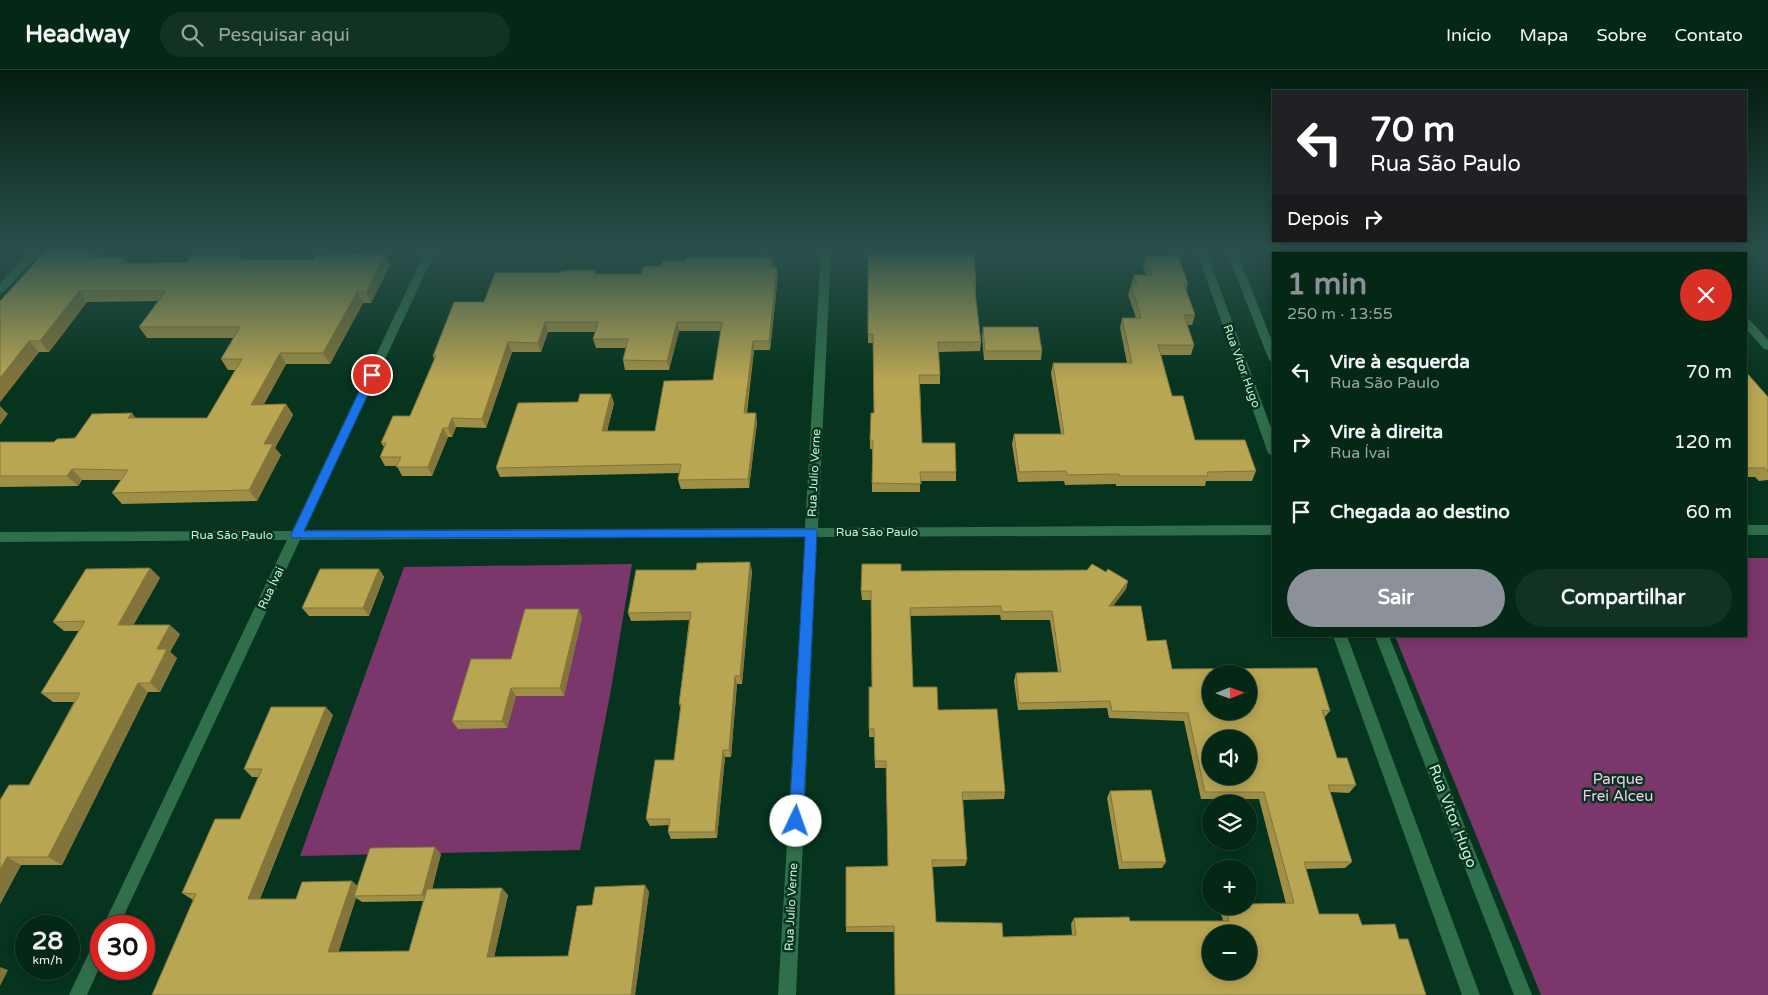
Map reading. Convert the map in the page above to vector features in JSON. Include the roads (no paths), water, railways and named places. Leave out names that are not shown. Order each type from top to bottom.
[{"type":"street","name":"Rua Ívai","points":[[116,915],[411,293]]},
{"type":"street","name":"Rua Julio Verne","points":[[787,995],[824,293]]},
{"type":"street","name":"Rua Vitor Hugo","points":[[1217,293],[1272,447]]},
{"type":"street","points":[[1248,293],[1272,355]]},
{"type":"street","points":[[1747,323],[1768,347]]},
{"type":"street","name":"Rua São Paulo","points":[[0,536],[1272,530]]},
{"type":"street","points":[[1747,530],[1768,530]]},
{"type":"street","points":[[1340,637],[1471,995]]},
{"type":"street","name":"Rua Vitor Hugo","points":[[1382,637],[1523,995]]},
{"type":"street","points":[[78,995],[90,969]]},
{"type":"park label","name":"Parque Frei Alceu","points":[[1618,788]]}]
